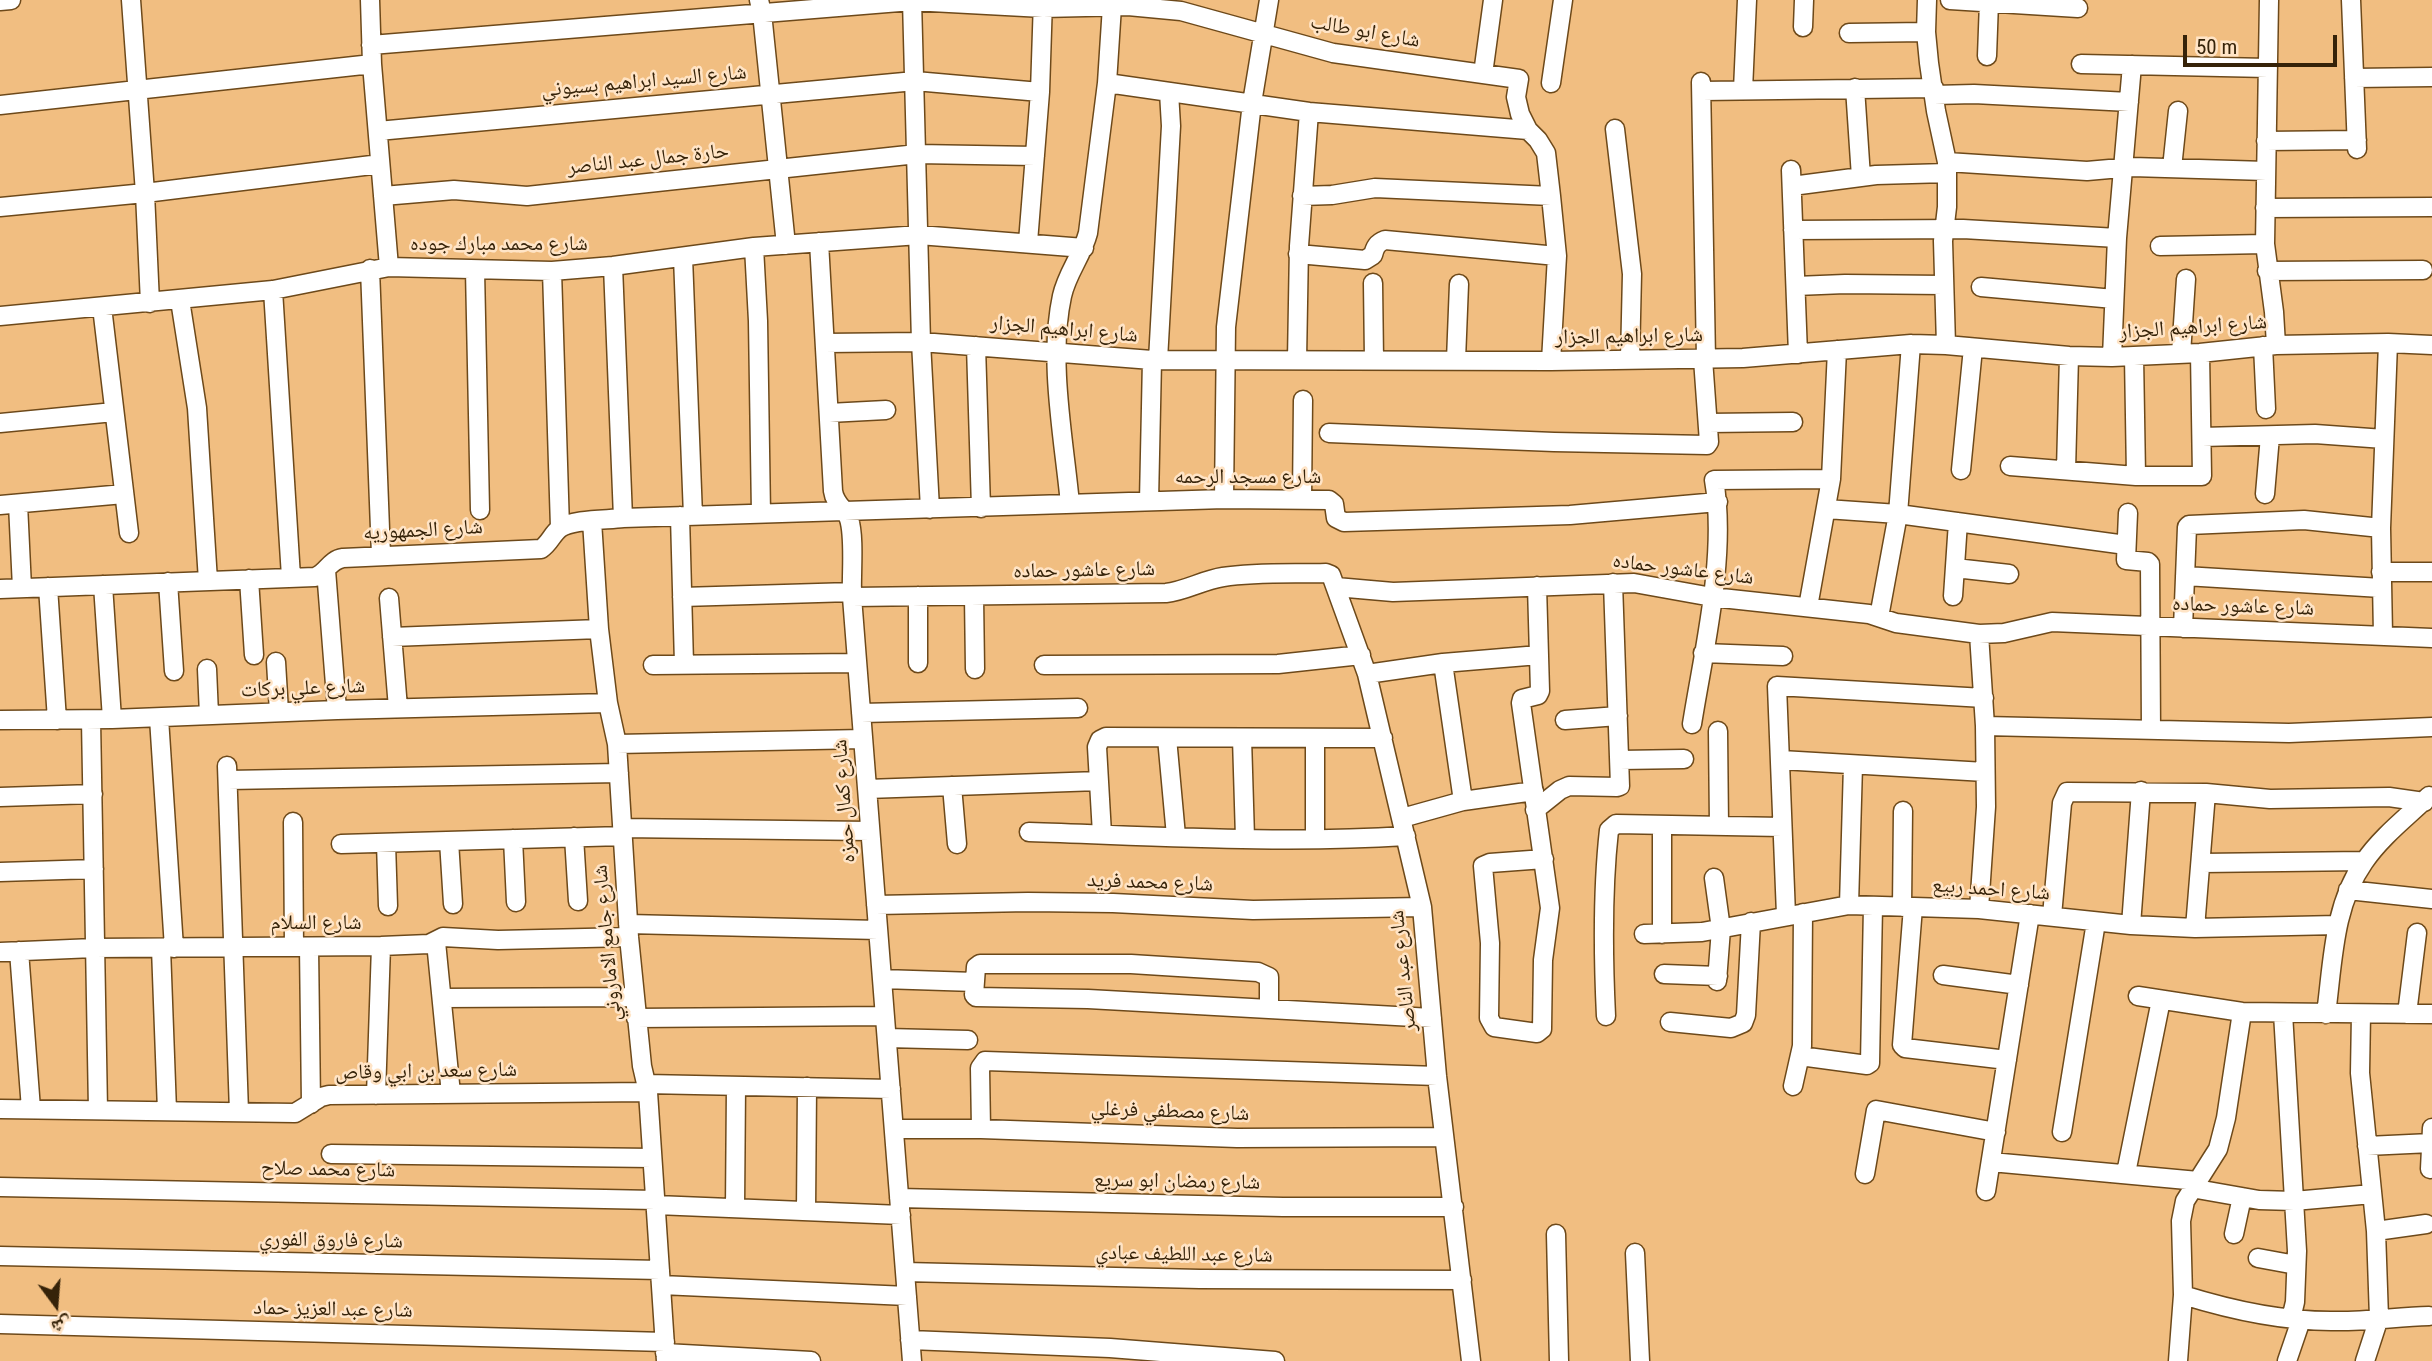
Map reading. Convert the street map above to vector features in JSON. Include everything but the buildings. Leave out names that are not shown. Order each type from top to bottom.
[{"type":"street","points":[[0,1],[11,0]]},
{"type":"street","points":[[131,0],[139,90],[150,303]]},
{"type":"street","points":[[370,0],[372,64],[388,267]]},
{"type":"street","points":[[1224,499],[1226,327],[1252,103],[1269,0]]},
{"type":"street","points":[[1483,74],[1493,0]]},
{"type":"street","points":[[1551,83],[1563,0]]},
{"type":"street","points":[[1743,90],[1746,0]]},
{"type":"street","points":[[1803,27],[1804,0]]},
{"type":"street","points":[[1927,0],[1929,63],[1947,167],[1943,241],[1946,345]]},
{"type":"street","points":[[1950,0],[2078,8]]},
{"type":"street","points":[[2266,409],[2274,312],[2265,244],[2269,0]]},
{"type":"street","points":[[2266,141],[2357,144],[2351,0]]},
{"type":"street","points":[[912,1],[921,342],[930,509]]},
{"type":"street","name":"شارع ابو طالب","points":[[371,45],[761,6],[912,1],[1155,7],[1181,11],[1333,53],[1519,79],[1516,97],[1528,130]]},
{"type":"street","points":[[1987,56],[1989,2]]},
{"type":"street","points":[[1028,242],[1040,92],[1043,4]]},
{"type":"street","points":[[761,6],[786,245]]},
{"type":"street","points":[[1070,504],[1055,352],[1064,286],[1084,248],[1088,233],[1107,83],[1112,6]]},
{"type":"street","points":[[1849,33],[1926,32]]},
{"type":"street","points":[[0,105],[372,64]]},
{"type":"street","points":[[2081,64],[2268,68]]},
{"type":"street","points":[[2112,357],[2118,238],[2132,65]]},
{"type":"street","points":[[2354,78],[2432,77]]},
{"type":"street","name":"شارع السيد ابراهيم بسيوني","points":[[378,131],[915,81],[1040,92]]},
{"type":"street","points":[[1107,83],[1309,112],[1528,130],[1546,153],[1557,256],[1551,361]]},
{"type":"street","points":[[1329,433],[1707,445],[1702,87],[1743,90],[1855,88],[2129,102]]},
{"type":"street","points":[[1855,88],[1861,177]]},
{"type":"street","points":[[1149,501],[1155,360],[1171,127],[1169,92]]},
{"type":"street","points":[[2172,168],[2178,111]]},
{"type":"street","points":[[1297,360],[1298,254],[1309,112]]},
{"type":"street","points":[[1615,129],[1632,274],[1630,360]]},
{"type":"street","name":"حارة جمال عبد الناصر","points":[[383,196],[454,190],[527,196],[917,154],[1035,156]]},
{"type":"street","points":[[0,207],[145,193],[380,164]]},
{"type":"street","points":[[1798,354],[1791,178],[1861,177],[1947,167],[2087,171],[2172,168],[2266,171]]},
{"type":"street","points":[[1302,196],[1332,195],[1375,188],[1551,196]]},
{"type":"street","points":[[2265,208],[2432,207]]},
{"type":"street","points":[[1793,230],[1945,229],[2118,238]]},
{"type":"street","name":"شارع محمد مبارك جوده","points":[[0,316],[273,290],[388,267],[552,271],[613,266],[754,247],[919,235],[1084,248]]},
{"type":"street","points":[[1298,254],[1365,260],[1373,255],[1379,242],[1385,240],[1557,256]]},
{"type":"street","name":"شارع كمال حمزه","points":[[819,242],[834,497],[840,508],[846,512],[850,524],[857,663],[912,1361]]},
{"type":"street","points":[[2160,246],[2265,244]]},
{"type":"street","points":[[754,247],[761,514]]},
{"type":"street","points":[[683,257],[686,516],[682,597],[684,664]]},
{"type":"street","points":[[613,266],[623,518]]},
{"type":"street","points":[[370,269],[381,555]]},
{"type":"street","points":[[475,270],[480,510]]},
{"type":"street","points":[[2267,271],[2423,270]]},
{"type":"street","points":[[552,271],[560,528]]},
{"type":"street","points":[[2181,354],[2186,279]]},
{"type":"street","points":[[1373,283],[1374,360]]},
{"type":"street","points":[[1456,360],[1458,284]]},
{"type":"street","points":[[1796,286],[1944,285]]},
{"type":"street","points":[[1980,287],[2114,299]]},
{"type":"street","points":[[273,290],[290,577]]},
{"type":"street","points":[[180,300],[197,408],[208,580]]},
{"type":"street","points":[[102,307],[129,533]]},
{"type":"street","name":"شارع ابراهيم الجزار","points":[[825,344],[921,342],[1155,360],[1551,361],[1705,359],[1911,344],[2112,357],[2200,353],[2270,346],[2388,343],[2432,345]]},
{"type":"street","points":[[2383,635],[2381,528],[2388,343]]},
{"type":"street","points":[[1879,617],[1898,514],[1911,344]]},
{"type":"street","points":[[976,345],[981,508]]},
{"type":"street","points":[[1961,470],[1973,348]]},
{"type":"street","points":[[1808,607],[1831,479],[1837,349]]},
{"type":"street","points":[[2010,467],[2136,476],[2202,476],[2200,353]]},
{"type":"street","points":[[2066,470],[2070,356]]},
{"type":"street","points":[[2134,356],[2136,476]]},
{"type":"street","points":[[1302,499],[1303,400]]},
{"type":"street","points":[[829,412],[886,410]]},
{"type":"street","points":[[0,423],[114,412]]},
{"type":"street","points":[[1708,423],[1793,422]]},
{"type":"street","points":[[2202,437],[2315,434],[2384,439]]},
{"type":"street","points":[[2265,494],[2270,436]]},
{"type":"street","points":[[1692,724],[1717,563],[1718,502],[1714,480],[1831,479]]},
{"type":"street","points":[[22,588],[9,504],[124,494]]},
{"type":"street","name":"شارع مسجد الرحمه","points":[[846,512],[1149,501],[1302,499],[1333,501],[1336,518],[1344,522],[1570,515],[1718,502]]},
{"type":"street","points":[[1826,509],[1898,514],[2126,545]]},
{"type":"street","name":"شارع الجمهوريه","points":[[0,589],[314,577],[337,559],[541,549],[560,528],[569,523],[623,518],[846,512]]},
{"type":"street","points":[[2129,513],[2126,560],[2150,563],[2151,730]]},
{"type":"street","points":[[2183,628],[2189,525],[2304,520],[2381,528]]},
{"type":"street","name":"شارع جامع الاماروني","points":[[592,521],[599,629],[608,703],[617,744],[634,997],[647,1088],[665,1352]]},
{"type":"street","points":[[1953,596],[1958,522]]},
{"type":"street","points":[[1955,568],[2009,574]]},
{"type":"street","points":[[326,570],[337,710]]},
{"type":"street","points":[[2185,576],[2381,580],[2432,572]]},
{"type":"street","name":"شارع عاشور حماده","points":[[682,597],[1166,593],[1202,581],[1253,574],[1326,573],[1331,575],[1336,587],[1393,592],[1634,583],[1712,597],[1808,607],[1979,634],[2004,634],[2052,622],[2432,638]]},
{"type":"street","points":[[249,579],[254,655]]},
{"type":"street","points":[[168,582],[174,671]]},
{"type":"street","points":[[1535,810],[1569,786],[1619,787],[1613,583]]},
{"type":"street","points":[[103,585],[112,719]]},
{"type":"street","points":[[1537,586],[1540,691],[1538,695],[1522,699],[1521,703],[1544,859],[1550,915],[1543,960],[1542,1029],[1537,1033],[1494,1027],[1490,1023],[1490,943],[1483,866],[1490,863],[1544,859]]},
{"type":"street","points":[[48,587],[57,720]]},
{"type":"street","name":"شارع عبد الناصر","points":[[1336,587],[1367,674],[1422,907],[1437,1076],[1462,1280],[1467,1361]]},
{"type":"street","points":[[918,596],[918,663]]},
{"type":"street","points":[[974,596],[975,669]]},
{"type":"street","points":[[389,598],[398,708]]},
{"type":"street","points":[[392,637],[599,629]]},
{"type":"street","points":[[1979,634],[1984,698],[1986,807],[1979,909]]},
{"type":"street","points":[[1703,653],[1783,656]]},
{"type":"street","points":[[1044,665],[1278,664],[1361,655]]},
{"type":"street","points":[[1367,674],[1443,663],[1539,655]]},
{"type":"street","points":[[276,662],[279,712]]},
{"type":"street","points":[[653,665],[857,663]]},
{"type":"street","points":[[1443,663],[1463,801]]},
{"type":"street","points":[[207,669],[209,715]]},
{"type":"street","points":[[1793,1086],[1802,1035],[1795,914],[1782,827],[1777,686],[1984,698]]},
{"type":"street","name":"شارع علي بركات","points":[[0,720],[159,718],[608,703]]},
{"type":"street","points":[[861,713],[1079,708]]},
{"type":"street","points":[[1565,720],[1618,716]]},
{"type":"street","points":[[159,718],[168,948],[167,1111]]},
{"type":"street","points":[[90,719],[98,1110]]},
{"type":"street","points":[[1985,726],[2289,733],[2432,727]]},
{"type":"street","points":[[1718,731],[1719,826]]},
{"type":"street","points":[[617,744],[863,738]]},
{"type":"street","points":[[1102,834],[1097,747],[1103,738],[1383,738]]},
{"type":"street","points":[[1167,738],[1175,836]]},
{"type":"street","points":[[1242,738],[1245,838]]},
{"type":"street","points":[[1315,738],[1315,839]]},
{"type":"street","points":[[1620,760],[1684,760]]},
{"type":"street","points":[[1781,760],[1985,772]]},
{"type":"street","points":[[1849,905],[1853,765]]},
{"type":"street","points":[[239,1112],[228,773],[618,773]]},
{"type":"street","points":[[867,789],[1099,781]]},
{"type":"street","points":[[952,786],[957,844]]},
{"type":"street","points":[[1402,818],[1463,801],[1534,791]]},
{"type":"street","points":[[2052,916],[2063,797],[2067,792],[2206,793],[2270,799],[2428,798]]},
{"type":"street","points":[[2131,925],[2141,792]]},
{"type":"street","points":[[0,797],[93,793]]},
{"type":"street","points":[[2195,928],[2206,793]]},
{"type":"street","points":[[2326,1014],[2338,925],[2348,890],[2376,846],[2428,798]]},
{"type":"street","points":[[1903,811],[1907,907],[1902,1045],[1905,1048],[2007,1060]]},
{"type":"street","points":[[293,822],[311,1104]]},
{"type":"street","points":[[1606,1016],[1602,944],[1608,830],[1616,824],[1782,827]]},
{"type":"street","name":"شارع احمد ربيع","points":[[1662,825],[1653,934],[1702,932],[1849,905],[1979,909],[2096,922],[2195,928],[2338,925]]},
{"type":"street","points":[[341,844],[574,837],[622,832],[870,831]]},
{"type":"street","points":[[1029,832],[1315,839],[1406,836]]},
{"type":"street","points":[[574,837],[578,901]]},
{"type":"street","points":[[513,839],[516,902]]},
{"type":"street","points":[[449,841],[453,904]]},
{"type":"street","points":[[386,843],[388,906]]},
{"type":"street","points":[[2202,863],[2364,861]]},
{"type":"street","points":[[0,873],[94,869]]},
{"type":"street","points":[[1664,974],[1718,978],[1721,929],[1713,878]]},
{"type":"street","points":[[2348,890],[2432,899]]},
{"type":"street","name":"شارع محمد فريد","points":[[876,905],[1113,903],[1252,910],[1422,907]]},
{"type":"street","points":[[1800,1056],[1867,1065],[1870,1063],[1873,906]]},
{"type":"street","points":[[1986,1191],[2030,914]]},
{"type":"street","points":[[1670,1022],[1731,1028],[1743,1023],[1746,1015],[1751,922]]},
{"type":"street","points":[[2062,1132],[2096,922]]},
{"type":"street","name":"شارع السلام","points":[[0,952],[94,948],[381,946],[429,944],[443,937],[498,940],[629,930],[878,930]]},
{"type":"street","points":[[2407,1014],[2417,933]]},
{"type":"street","points":[[436,942],[451,1094]]},
{"type":"street","points":[[376,1095],[381,946]]},
{"type":"street","points":[[19,951],[31,1110]]},
{"type":"street","points":[[1269,1009],[1271,982],[1269,977],[1258,972],[1131,964],[980,964],[976,967],[974,995],[977,998],[1088,999],[1269,1009],[1432,1018]]},
{"type":"street","points":[[1943,975],[2019,985]]},
{"type":"street","points":[[882,979],[975,982]]},
{"type":"street","points":[[2138,996],[2242,1012],[2432,1014]]},
{"type":"street","points":[[442,998],[634,997]]},
{"type":"street","points":[[2126,1173],[2161,1000]]},
{"type":"street","points":[[2178,1361],[2183,1295],[2181,1221],[2185,1201],[2218,1149],[2226,1118],[2242,1012]]},
{"type":"street","points":[[2283,1013],[2296,1265],[2296,1319],[2287,1361]]},
{"type":"street","points":[[2361,1014],[2360,1073],[2376,1231],[2379,1318],[2365,1361]]},
{"type":"street","points":[[636,1018],[885,1016]]},
{"type":"street","points":[[887,1038],[968,1040]]},
{"type":"street","points":[[981,1129],[980,1068],[985,1061],[1437,1076]]},
{"type":"street","points":[[736,1086],[736,1208]]},
{"type":"street","name":"شارع سعد بن ابي وقاص","points":[[0,1109],[295,1113],[321,1097],[330,1095],[736,1086],[891,1089]]},
{"type":"street","points":[[806,1211],[807,1087]]},
{"type":"street","points":[[1865,1174],[1876,1110],[1996,1132]]},
{"type":"street","points":[[2430,1169],[2432,1128]]},
{"type":"street","name":"شارع مصطفي فرغلي","points":[[894,1129],[981,1129],[1237,1138],[1444,1137]]},
{"type":"street","points":[[2367,1146],[2431,1143]]},
{"type":"street","points":[[331,1154],[652,1158]]},
{"type":"street","points":[[1991,1162],[2126,1173],[2195,1184],[2242,1197],[2294,1201],[2372,1195]]},
{"type":"street","name":"شارع محمد صلاح","points":[[0,1187],[655,1202],[806,1211]]},
{"type":"street","points":[[2234,1234],[2242,1197]]},
{"type":"street","name":"شارع رمضان ابو سريع","points":[[806,1211],[900,1207],[1454,1207]]},
{"type":"street","points":[[2376,1231],[2426,1224]]},
{"type":"street","points":[[1556,1234],[1559,1361]]},
{"type":"street","points":[[1635,1253],[1640,1361]]},
{"type":"street","name":"شارع فاروق الفوري","points":[[0,1256],[661,1277],[907,1296]]},
{"type":"street","points":[[2258,1258],[2296,1265]]},
{"type":"street","name":"شارع عبد اللطيف عبادي","points":[[905,1272],[1200,1279],[1462,1280]]},
{"type":"street","points":[[2183,1295],[2236,1310],[2296,1319],[2333,1322],[2428,1316]]},
{"type":"street","name":"شارع عبد العزيز حماد","points":[[0,1324],[665,1352],[811,1361]]},
{"type":"street","points":[[910,1340],[1110,1348],[1275,1361]]}]
